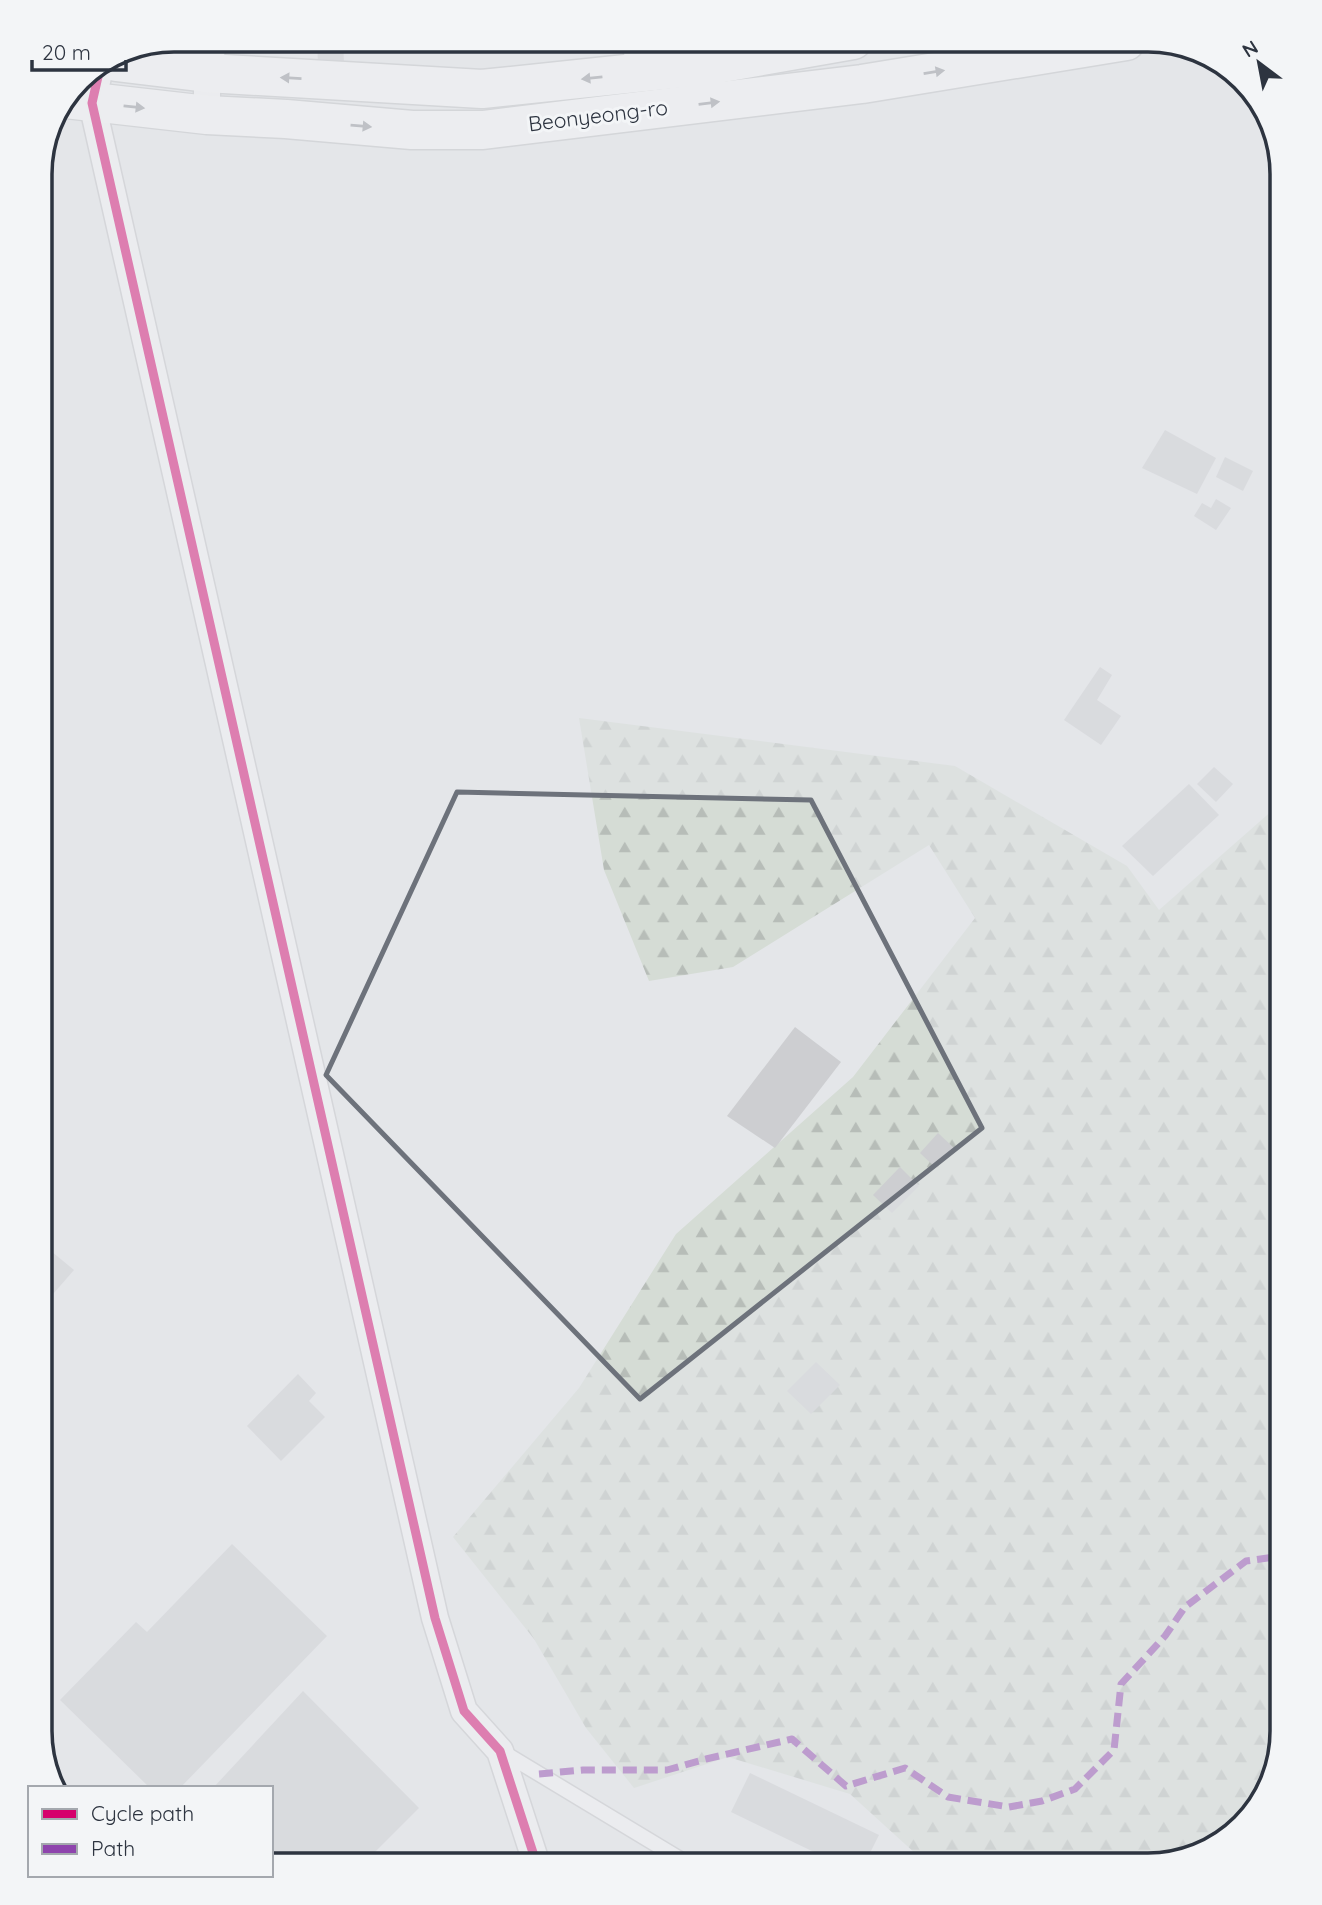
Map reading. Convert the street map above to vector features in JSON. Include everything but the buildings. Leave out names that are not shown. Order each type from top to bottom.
[{"type":"main road","name":"Beonyeong-ro","points":[[130,61],[210,57],[482,89],[637,57],[711,65],[781,53]]},
{"type":"main road","name":"Beonyeong-ro","points":[[87,90],[207,115],[412,130],[482,130],[862,84],[1049,53]]},
{"type":"street","points":[[207,115],[210,57]]},
{"type":"street","points":[[86,91],[435,1618],[464,1711],[500,1751],[533,1852]]},
{"type":"lane","points":[[500,1751],[669,1853]]},
{"type":"highlighted area","points":[[457,792],[811,800],[982,1128],[640,1399],[326,1075]]},
{"type":"green space","points":[[579,718],[955,766],[1127,866],[1159,910],[1270,813],[1270,1731],[1265,1762],[1253,1792],[1234,1817],[1209,1836],[1179,1848],[1148,1853],[915,1853],[850,1794],[728,1757],[634,1788],[586,1728],[534,1639],[453,1537],[579,1388],[676,1234],[853,1077],[975,918],[929,845],[733,967],[649,981],[604,870]]},
{"type":"marked path","points":[[539,1774],[583,1770],[667,1770],[792,1739],[846,1786],[905,1768],[948,1797],[1009,1807],[1042,1801],[1075,1789],[1114,1750],[1121,1684],[1165,1636],[1185,1607],[1246,1561],[1270,1558]]},
{"type":"cycle path","points":[[97,81],[92,103],[435,1618],[464,1711],[500,1751],[533,1852]]}]
